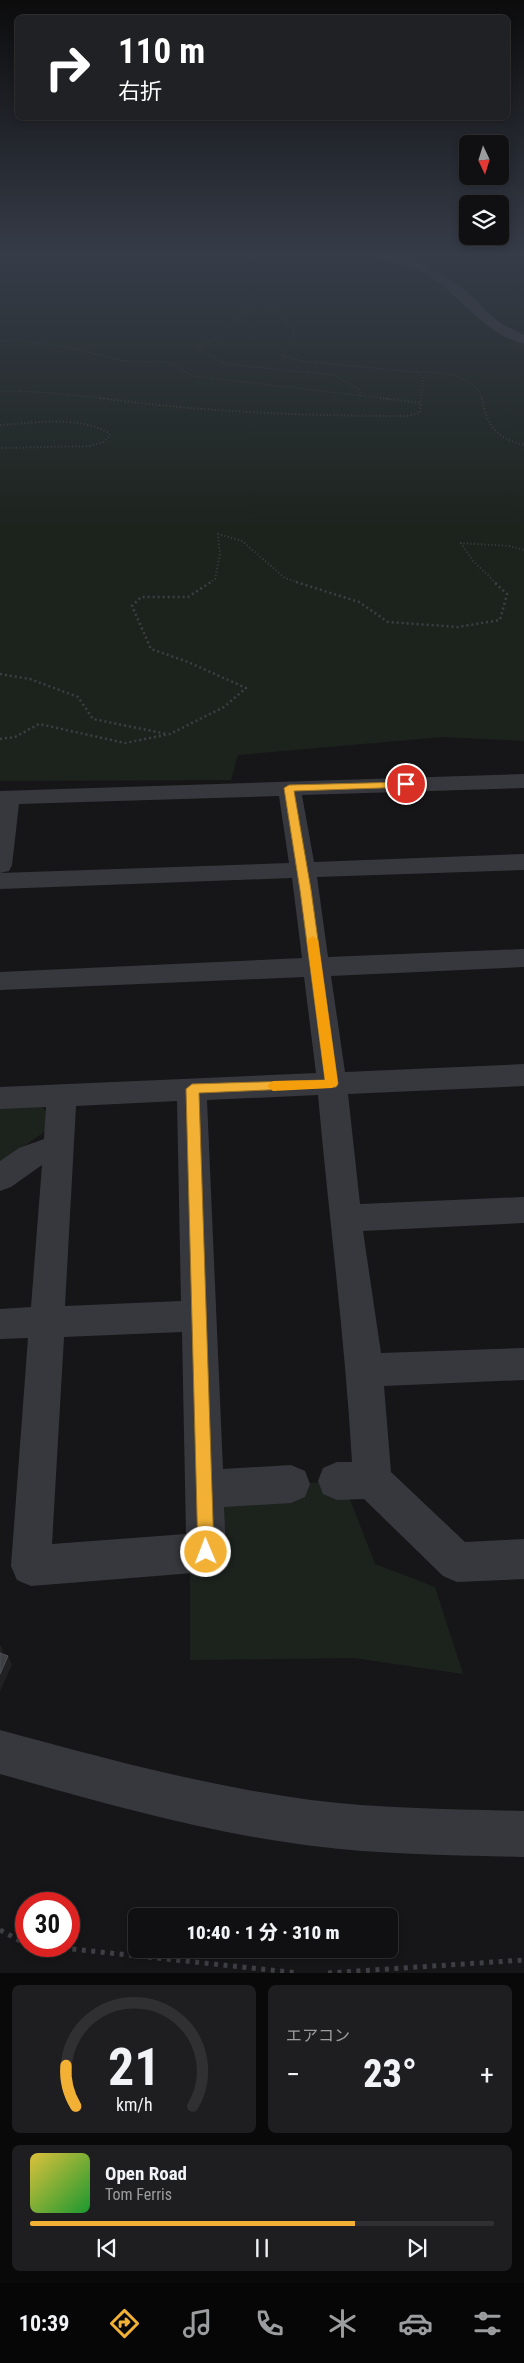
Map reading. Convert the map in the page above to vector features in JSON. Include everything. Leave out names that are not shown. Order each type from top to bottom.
[{"type":"street","points":[[0,865],[4,798],[524,781]]},
{"type":"street","points":[[289,788],[303,870],[332,1084],[345,1218],[364,1370],[354,1480],[458,1562],[524,1559]]},
{"type":"street","points":[[0,881],[524,862]]},
{"type":"street","points":[[0,981],[524,958]]},
{"type":"street","points":[[0,1098],[524,1075]]},
{"type":"street","points":[[62,1094],[45,1322],[31,1566],[206,1552],[192,1089]]},
{"type":"street","points":[[0,1178],[30,1157],[58,1146]]},
{"type":"street","points":[[345,1218],[524,1210]]},
{"type":"street","points":[[0,1324],[198,1316]]},
{"type":"street","points":[[364,1370],[524,1364]]},
{"type":"street","points":[[205,1489],[291,1484]]},
{"type":"street","points":[[0,1752],[127,1786],[213,1806],[288,1819],[358,1828],[524,1834]]},
{"type":"path","points":[[65,347],[123,361],[167,362],[193,376],[421,403]]},
{"type":"path","points":[[196,347],[226,364],[334,375],[359,389],[361,396]]},
{"type":"path","points":[[288,347],[280,356],[308,362],[417,372],[435,371],[470,383],[480,392],[485,416],[491,426],[511,442],[524,445]]},
{"type":"path","points":[[0,391],[63,392],[135,403],[250,413],[407,416],[420,413],[421,382],[423,380],[417,372]]},
{"type":"path","points":[[0,425],[87,424],[104,429],[109,432],[110,436],[103,442],[90,446],[0,448]]},
{"type":"path","points":[[0,739],[16,737],[38,724],[125,743],[170,734],[224,707],[246,688],[188,662],[151,649],[132,606],[141,597],[188,596],[215,579],[220,554],[218,534],[242,542],[285,578],[359,602],[388,622],[458,626],[500,620],[507,594],[473,561],[461,543],[510,546],[524,550]]},
{"type":"path","points":[[0,674],[30,679],[78,697],[93,719],[170,734]]},
{"type":"path","points":[[0,1930],[15,1938]]},
{"type":"path","points":[[80,1950],[298,1973]]},
{"type":"path","points":[[328,1973],[524,1960]]},
{"type":"shaded area","points":[[0,347],[524,347],[524,741],[443,737],[238,755],[231,780],[0,781]]},
{"type":"shaded area","points":[[39,1103],[49,1115],[47,1130],[0,1163],[0,1105]]},
{"type":"shaded area","points":[[343,1481],[375,1564],[435,1587],[463,1674],[354,1658],[190,1660],[190,1553],[205,1489]]},
{"type":"building","points":[[0,1653],[8,1656],[0,1674]]},
{"type":"slow traffic","points":[[273,1086],[332,1084],[313,940]]},
{"type":"route","points":[[206,1552],[192,1089],[332,1084],[306,890],[289,788],[406,784]]}]
